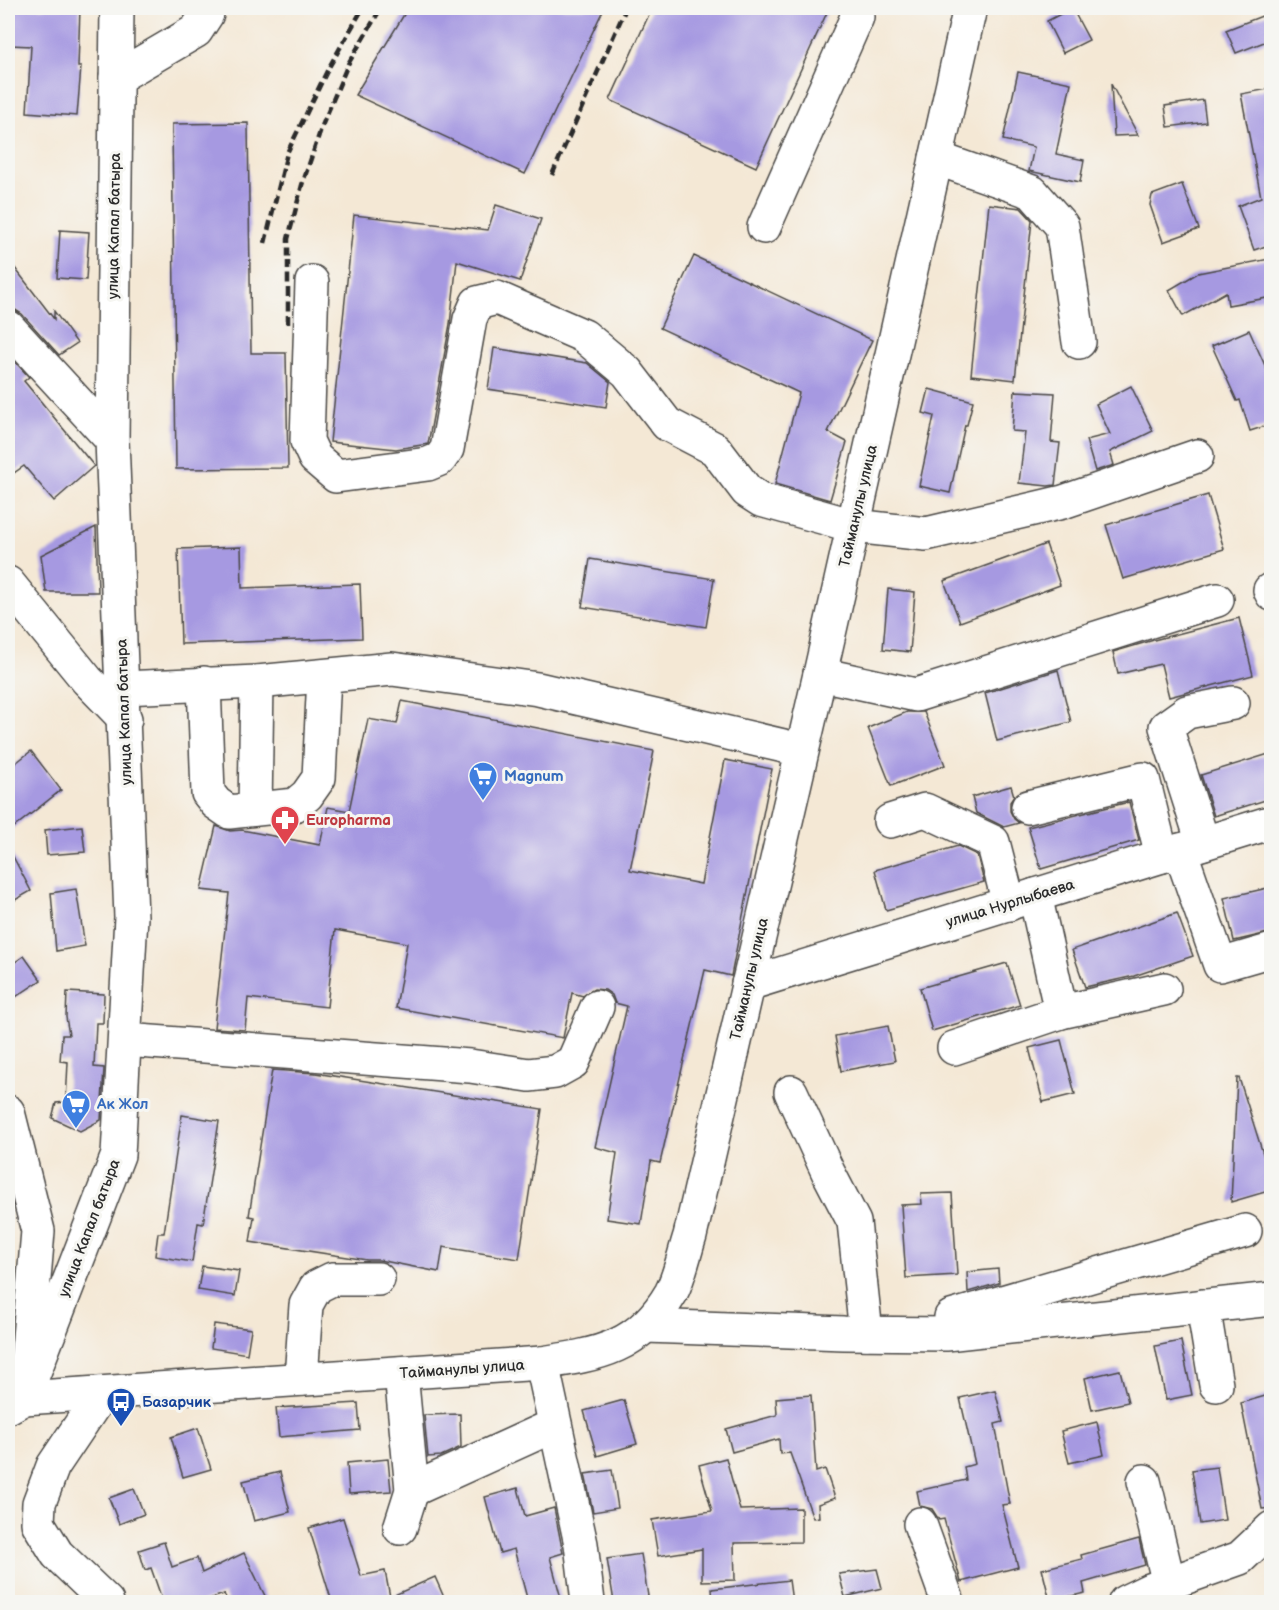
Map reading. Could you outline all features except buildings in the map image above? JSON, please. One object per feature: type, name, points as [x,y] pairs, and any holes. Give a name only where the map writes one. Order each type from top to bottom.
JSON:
[{"type":"street","name":"улица Капал батыра","points":[[16,1403],[118,1155],[131,917],[112,440],[117,8]]},
{"type":"street","points":[[116,78],[196,31],[207,14],[206,8]]},
{"type":"street","points":[[764,227],[857,17],[856,8]]},
{"type":"street","name":"Тайманулы улица","points":[[16,1403],[102,1392],[542,1363],[580,1357],[616,1347],[646,1326],[671,1292],[690,1236],[854,526],[970,8]]},
{"type":"street","points":[[936,158],[1032,192],[1062,226],[1079,342]]},
{"type":"street","points":[[312,282],[307,441],[315,458],[336,476],[428,464],[440,459],[447,449],[470,319],[477,303],[497,298],[584,336],[627,372],[667,424],[715,449],[747,491],[760,500],[854,526],[926,534],[1063,502],[1197,456]]},
{"type":"street","points":[[8,327],[112,440]]},
{"type":"street","points":[[8,583],[87,680],[124,703],[204,683],[257,682],[392,669],[538,690],[801,750]]},
{"type":"street","points":[[820,674],[916,695],[1217,600]]},
{"type":"street","points":[[204,683],[208,794],[229,812],[295,805],[307,795],[319,778],[324,676]]},
{"type":"street","points":[[255,809],[257,682]]},
{"type":"street","points":[[1182,850],[1166,727],[1187,712],[1233,703]]},
{"type":"street","points":[[1028,807],[1143,779],[1182,850],[1220,965],[1272,950]]},
{"type":"street","points":[[890,822],[925,810],[993,842],[1022,899],[1061,1012]]},
{"type":"street","name":"улица Нурлыбаева","points":[[748,984],[1272,822]]},
{"type":"street","points":[[954,1048],[1061,1012],[1164,989]]},
{"type":"street","points":[[124,1040],[470,1066],[529,1075],[555,1072],[573,1062],[597,1007]]},
{"type":"street","points":[[791,1092],[828,1172],[855,1222],[866,1333]]},
{"type":"street","points":[[8,1112],[39,1231],[16,1403]]},
{"type":"street","points":[[911,1334],[958,1314],[1006,1302],[1245,1231]]},
{"type":"street","points":[[301,1379],[306,1305],[316,1287],[332,1279],[378,1279]]},
{"type":"street","points":[[646,1326],[946,1334],[1272,1299]]},
{"type":"street","points":[[1203,1306],[1216,1385]]},
{"type":"street","points":[[542,1363],[580,1544],[588,1602]]},
{"type":"street","points":[[400,1528],[412,1490],[401,1372]]},
{"type":"street","points":[[102,1392],[53,1467],[39,1503],[38,1523],[57,1554],[107,1602]]},
{"type":"street","points":[[412,1490],[555,1425]]},
{"type":"street","points":[[1144,1481],[1168,1584]]},
{"type":"street","points":[[920,1524],[948,1602]]},
{"type":"street","points":[[1125,1602],[1240,1558],[1272,1528]]},
{"type":"railway","points":[[265,243],[287,153],[328,69],[363,8]]},
{"type":"railway","points":[[288,324],[288,239],[302,185],[322,126],[348,64],[381,8]]},
{"type":"railway","points":[[552,175],[626,8]]},
{"type":"place","name":"Magnum","points":[[483,802]]},
{"type":"place","name":"Europharma","points":[[285,846]]},
{"type":"place","name":"Ак Жол","points":[[76,1130]]},
{"type":"place","name":"Базарчик","points":[[121,1428]]}]
